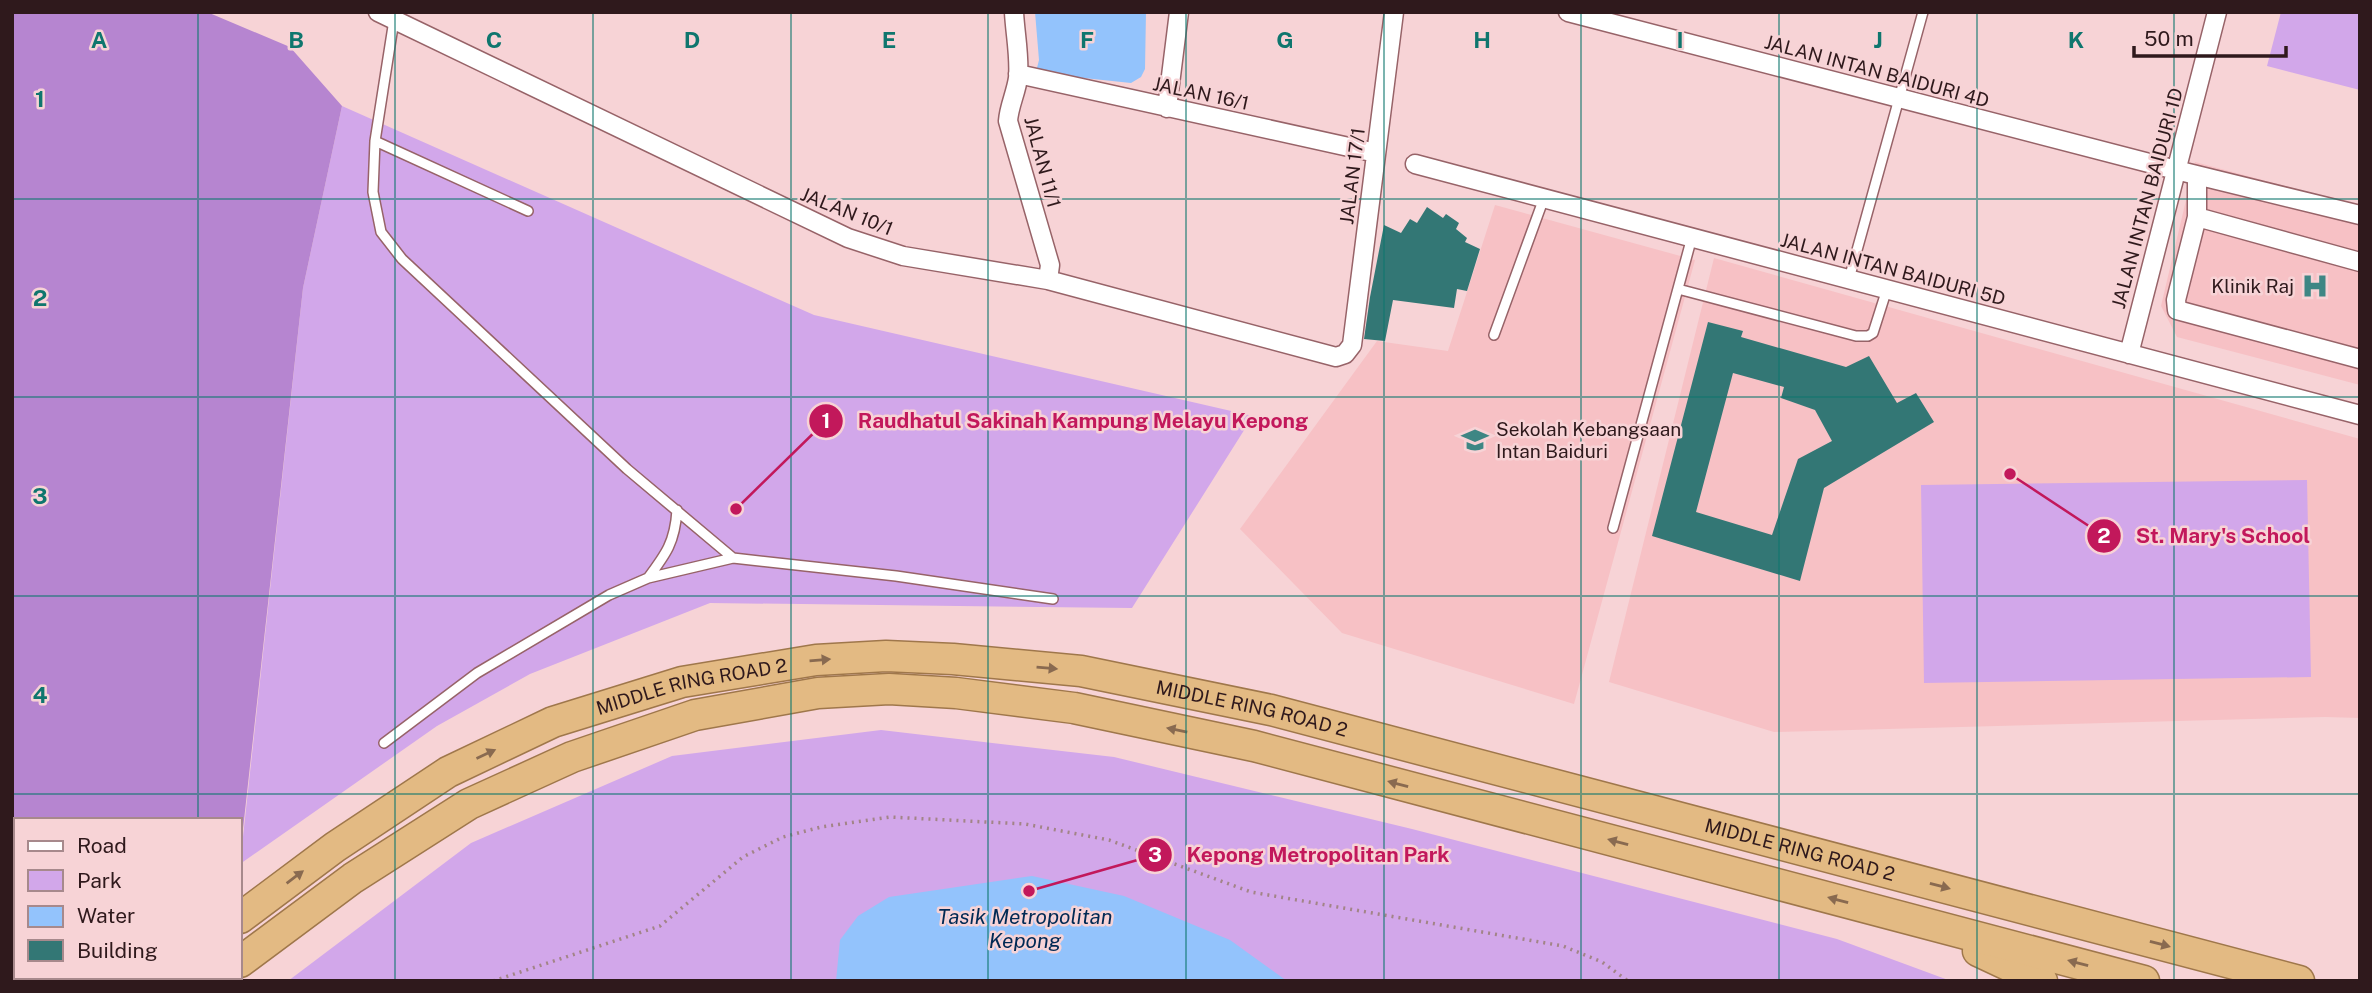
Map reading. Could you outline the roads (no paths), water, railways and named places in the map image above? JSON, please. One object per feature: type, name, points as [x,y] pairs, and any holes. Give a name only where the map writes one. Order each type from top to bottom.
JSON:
[{"type":"highway","name":"MIDDLE RING ROAD 2","points":[[242,917],[335,847],[448,772],[553,722],[682,682],[816,660],[886,656],[953,659],[1081,671],[1271,710],[2299,981]]},
{"type":"highway","name":"MIDDLE RING ROAD 2","points":[[242,961],[353,878],[469,804],[572,757],[695,715],[818,693],[889,689],[956,693],[1074,708],[1254,746],[2144,981]]},
{"type":"highway","points":[[1905,917],[2042,981]]},
{"type":"street","name":"JALAN 11/1","points":[[1014,12],[1018,74],[1008,121],[1050,265],[1048,280]]},
{"type":"street","points":[[1167,108],[1179,12]]},
{"type":"street","name":"JALAN 17/1","points":[[1352,345],[1394,12]]},
{"type":"street","name":"JALAN INTAN BAIDURI 4D","points":[[1568,12],[2360,215]]},
{"type":"street","name":"JALAN INTAN BAIDURI 1D","points":[[2129,354],[2217,12]]},
{"type":"street","name":"JALAN 10/1","points":[[390,15],[848,238],[903,256],[1048,280],[1336,357],[1345,354],[1352,345]]},
{"type":"street","name":"JALAN 16/1","points":[[1018,74],[1376,153]]},
{"type":"street","name":"JALAN INTAN BAIDURI 5D","points":[[1415,164],[2360,415]]},
{"type":"street","points":[[2197,174],[2197,217],[2176,300],[2177,310],[2360,359]]},
{"type":"street","points":[[2197,217],[2360,262]]},
{"type":"lane","points":[[1849,279],[1923,12]]},
{"type":"lane","points":[[390,15],[375,141],[373,192],[381,232],[402,259],[627,469],[733,558]]},
{"type":"lane","points":[[375,141],[528,211]]},
{"type":"lane","points":[[1494,335],[1544,198]]},
{"type":"lane","points":[[1613,528],[1692,237]]},
{"type":"lane","points":[[1678,289],[1856,336],[1868,336],[1873,332],[1887,289]]},
{"type":"lane","points":[[648,578],[668,551],[676,531],[677,510]]},
{"type":"lane","points":[[384,743],[477,673],[610,595],[648,578],[733,558],[896,576],[1053,599]]},
{"type":"water","points":[[1035,12],[1146,12],[1145,69],[1141,77],[1131,83],[1046,74],[1037,68],[1039,60]]},
{"type":"water","name":"Tasik Metropolitan Kepong","points":[[1032,876],[1124,896],[1230,940],[1287,981],[836,981],[840,940],[858,916],[889,897]]},
{"type":"place","name":"Klinik Raj","points":[[2315,286]]},
{"type":"place","name":"Sekolah Kebangsaan Intan Baiduri","points":[[1475,440]]},
{"type":"place","name":"St. Mary's School","points":[[2010,474]]},
{"type":"place","name":"Raudhatul Sakinah Kampung Melayu Kepong","points":[[736,509]]},
{"type":"place","name":"Kepong Metropolitan Park","points":[[1029,891]]}]
